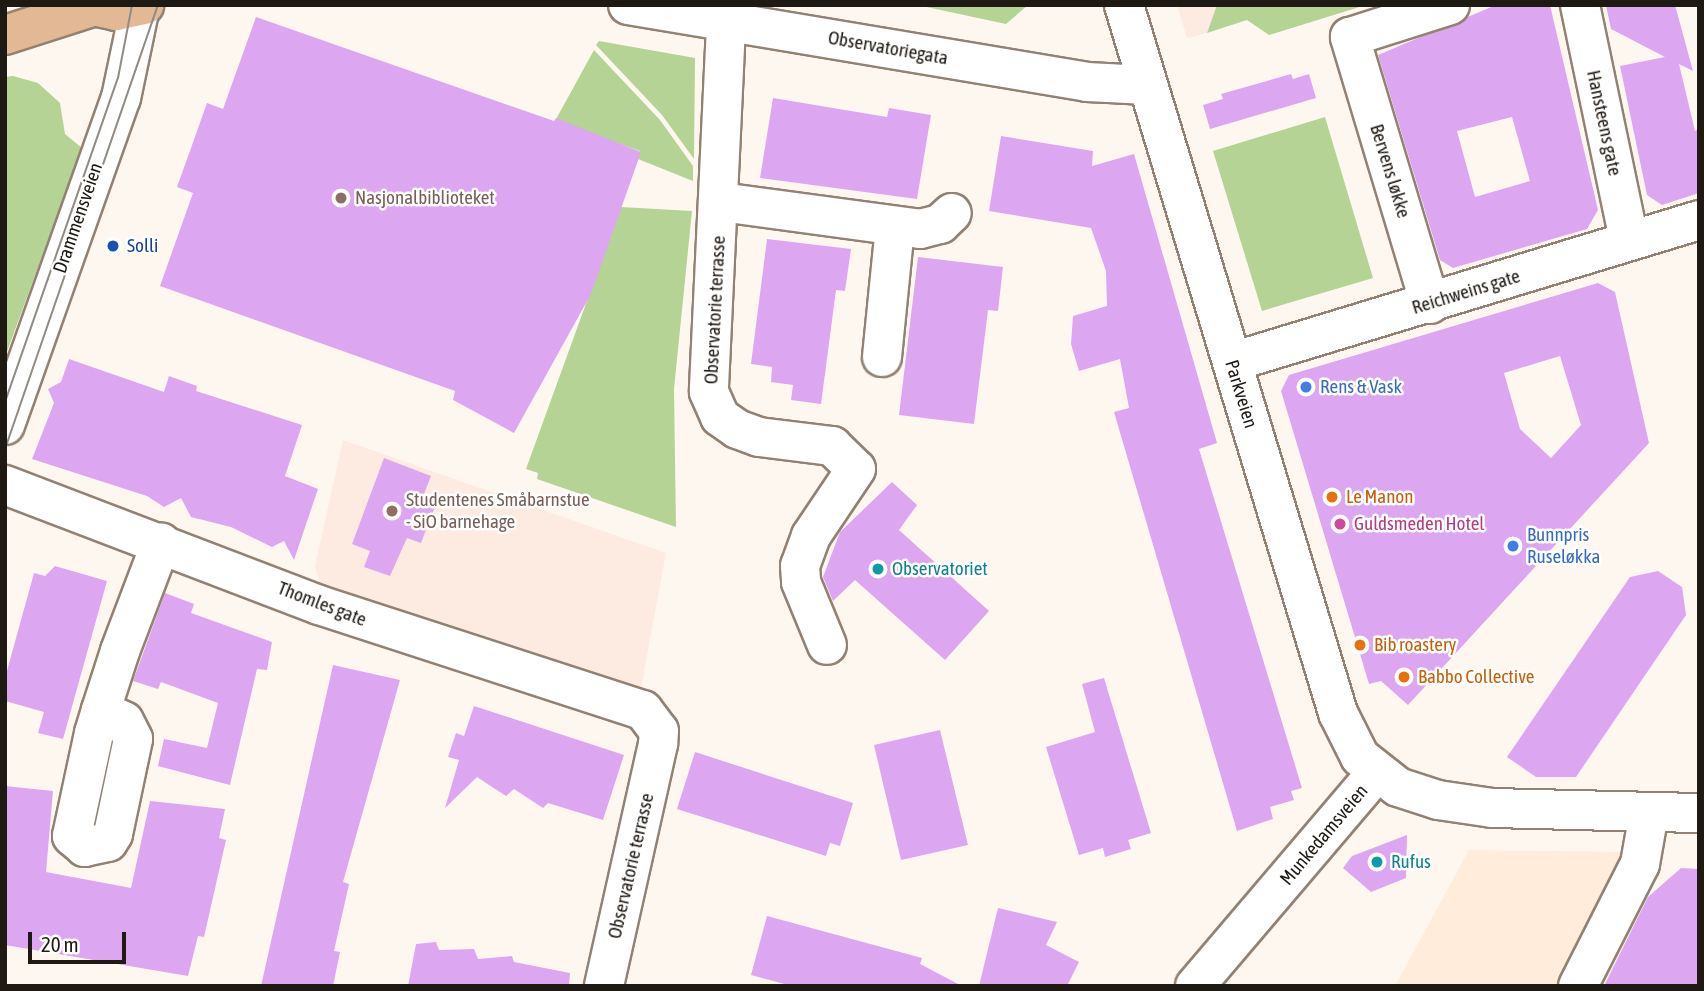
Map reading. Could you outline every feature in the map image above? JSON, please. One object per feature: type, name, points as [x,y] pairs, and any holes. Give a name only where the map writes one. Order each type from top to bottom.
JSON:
[{"type":"main road","points":[[5,35],[90,6],[142,6]]},
{"type":"street","name":"Observatoriegata","points":[[628,5],[727,13],[1087,82],[1147,85]]},
{"type":"street","name":"Parkveien","points":[[1124,5],[1338,713],[1348,740],[1376,774]]},
{"type":"street","name":"Bervens løkke","points":[[1430,304],[1350,37],[1450,5]]},
{"type":"street","name":"Hansteens gate","points":[[1580,5],[1629,240]]},
{"type":"street","name":"Drammensveien","points":[[5,425],[121,97],[142,6]]},
{"type":"street","name":"Observatorie terrasse","points":[[727,13],[722,202],[709,392],[720,417],[759,437],[832,446],[856,469],[811,536],[800,566],[801,582],[827,645]]},
{"type":"street","points":[[722,202],[920,229],[940,224],[952,213]]},
{"type":"street","name":"Reichweins gate","points":[[1232,362],[1430,304],[1699,220]]},
{"type":"street","points":[[883,357],[895,227]]},
{"type":"street","name":"Thomles gate","points":[[5,485],[331,610],[643,710]]},
{"type":"street","points":[[101,710],[162,543]]},
{"type":"street","name":"Observatorie terrasse","points":[[604,986],[658,744],[659,731],[643,710]]},
{"type":"street","name":"Munkedamsveien","points":[[1195,986],[1376,774],[1418,794],[1492,808],[1699,813]]},
{"type":"street","points":[[1578,986],[1640,864],[1649,813]]},
{"type":"shaded area","points":[[1177,5],[1217,5],[1207,33],[1187,38]]},
{"type":"shaded area","points":[[343,440],[666,553],[641,688],[321,588],[315,566]]},
{"type":"shaded area","points":[[1469,850],[1625,852],[1619,876],[1559,986],[1395,986]]},
{"type":"green space","points":[[917,5],[1028,5],[1006,24]]},
{"type":"green space","points":[[1217,5],[1366,5],[1269,35],[1247,20],[1207,33]]},
{"type":"green space","points":[[599,41],[695,58],[694,159],[662,115],[596,45]]},
{"type":"green space","points":[[594,50],[660,120],[693,166],[693,181],[638,159],[640,151],[555,121]]},
{"type":"green space","points":[[13,76],[38,83],[60,103],[65,134],[82,148],[5,357],[5,77]]},
{"type":"green space","points":[[1325,117],[1373,278],[1262,311],[1213,151]]},
{"type":"green space","points":[[621,207],[692,211],[674,389],[676,527],[537,479],[538,473],[526,469]]},
{"type":"building","points":[[1496,5],[1550,5],[1598,210],[1587,229],[1453,268],[1440,260],[1378,55]],"holes":[[[1512,117],[1530,181],[1475,197],[1457,131]]]},
{"type":"building","points":[[1606,5],[1675,5],[1693,71],[1679,64],[1695,131],[1699,129],[1699,193],[1662,205],[1647,195],[1620,66],[1665,57],[1611,29]]},
{"type":"building","name":"Nasjonalbiblioteket","points":[[256,17],[554,121],[556,118],[641,152],[591,294],[514,433],[453,400],[455,391],[160,286],[193,193],[177,187],[207,103],[223,109]]},
{"type":"building","points":[[1291,74],[1293,79],[1309,74],[1316,98],[1210,129],[1203,105],[1223,99],[1221,94]]},
{"type":"building","points":[[773,98],[887,117],[889,108],[931,115],[917,199],[760,178]]},
{"type":"building","points":[[1001,136],[1093,151],[1092,166],[1134,154],[1217,443],[1199,449],[1302,788],[1291,791],[1294,800],[1270,807],[1273,819],[1237,831],[1114,412],[1129,408],[1120,359],[1079,371],[1071,344],[1073,316],[1107,306],[1106,271],[1091,228],[989,211]]},
{"type":"building","points":[[767,239],[851,249],[845,291],[836,290],[821,404],[791,400],[793,385],[771,382],[772,367],[751,364]]},
{"type":"building","points":[[918,257],[1003,267],[998,311],[988,310],[974,424],[899,415]]},
{"type":"building","points":[[1598,283],[1615,292],[1649,443],[1408,705],[1381,681],[1369,684],[1281,391],[1289,375]],"holes":[[[1560,356],[1581,425],[1551,458],[1520,429],[1504,373]]]},
{"type":"building","points":[[69,359],[164,392],[169,376],[197,386],[196,391],[302,425],[285,476],[318,489],[294,560],[284,541],[272,547],[231,527],[191,517],[181,498],[164,507],[147,496],[32,459],[54,403],[48,389],[61,382]]},
{"type":"building","points":[[384,458],[431,476],[422,499],[436,504],[421,543],[407,538],[390,576],[364,567],[370,551],[352,544]]},
{"type":"building","name":"Observatoriet","points":[[892,482],[917,505],[899,530],[989,611],[945,660],[855,580],[833,601],[823,577],[840,532]]},
{"type":"building","points":[[55,566],[107,581],[63,739],[38,733],[44,712],[5,701],[5,678],[34,573],[45,576]]},
{"type":"building","points":[[1658,571],[1682,587],[1686,615],[1576,777],[1536,777],[1507,757],[1630,577]]},
{"type":"building","points":[[165,593],[194,604],[191,613],[272,642],[267,670],[257,669],[230,785],[158,766],[164,739],[207,748],[218,703],[161,682],[158,689],[133,681]]},
{"type":"building","points":[[333,665],[400,680],[343,882],[349,884],[334,951],[340,952],[333,986],[261,986]]},
{"type":"building","points":[[1104,678],[1151,833],[1128,840],[1131,849],[1105,857],[1103,848],[1079,855],[1046,747],[1095,732],[1082,684]]},
{"type":"building","points":[[474,706],[624,755],[603,820],[548,803],[543,808],[514,789],[506,796],[477,777],[445,808],[459,760],[448,757],[456,733],[464,736]]},
{"type":"building","points":[[940,730],[968,845],[901,860],[874,745]]},
{"type":"building","points":[[695,752],[853,803],[840,846],[830,843],[826,856],[677,809]]},
{"type":"building","points":[[5,786],[53,791],[46,872],[131,888],[150,801],[225,809],[219,838],[226,840],[204,937],[198,936],[188,976],[5,945]]},
{"type":"building","name":"Rufus","points":[[1407,835],[1406,878],[1371,892],[1343,868],[1352,856]]},
{"type":"building","points":[[1681,868],[1699,869],[1699,986],[1604,986],[1648,897]]},
{"type":"building","points":[[998,908],[1057,922],[1046,945],[1079,962],[1067,986],[979,986]]},
{"type":"building","points":[[767,916],[922,958],[920,964],[962,986],[792,986],[751,975]]},
{"type":"building","points":[[436,942],[439,950],[474,949],[478,959],[512,956],[514,962],[570,973],[569,986],[408,986],[416,944]]},
{"type":"tram line","points":[[5,402],[118,78],[132,5]]},
{"type":"tram line","points":[[5,449],[158,5]]},
{"type":"place","name":"Nasjonalbiblioteket","points":[[341,198]]},
{"type":"place","name":"Solli","points":[[113,246]]},
{"type":"place","name":"Rens & Vask","points":[[1306,387]]},
{"type":"place","name":"Le Manon","points":[[1332,497]]},
{"type":"place","name":"Studentenes Småbarnstue - SiO barnehage","points":[[392,511]]},
{"type":"place","name":"Guldsmeden Hotel","points":[[1340,524]]},
{"type":"place","name":"Bunnpris Ruseløkka","points":[[1513,546]]},
{"type":"place","name":"Observatoriet","points":[[878,569]]},
{"type":"place","name":"Bib roastery","points":[[1360,645]]},
{"type":"place","name":"Babbo Collective","points":[[1404,677]]},
{"type":"place","name":"Rufus","points":[[1377,862]]}]
